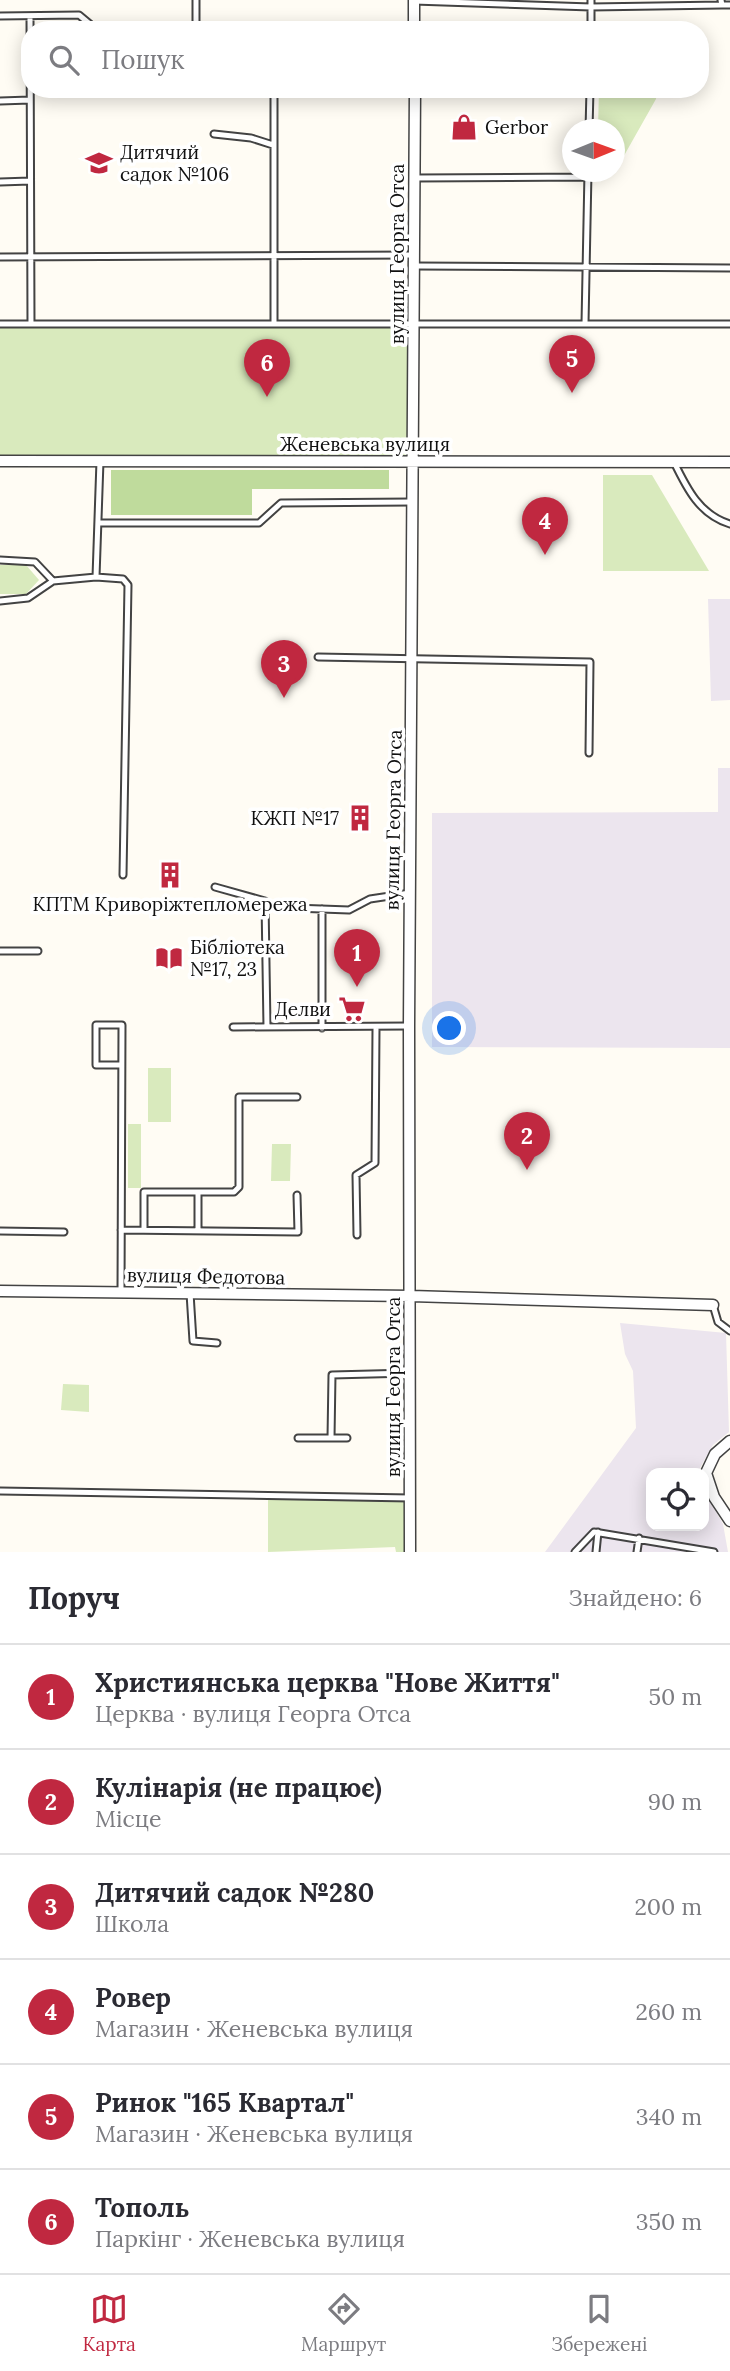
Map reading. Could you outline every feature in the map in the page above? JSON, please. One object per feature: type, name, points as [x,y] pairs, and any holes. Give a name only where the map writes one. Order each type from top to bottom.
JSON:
[{"type":"street","points":[[414,1],[414,21]]},
{"type":"street","name":"вулиця Георга Отса","points":[[410,1552],[409,1026],[415,462],[415,98]]},
{"type":"street","name":"Женевська вулиця","points":[[0,461],[730,463]]},
{"type":"street","name":"вулиця Федотова","points":[[0,1291],[411,1296],[713,1305]]},
{"type":"street","points":[[730,1441],[715,1454],[706,1474],[714,1497],[730,1521]]},
{"type":"lane","points":[[196,0],[196,21]]},
{"type":"lane","points":[[414,1],[730,5]]},
{"type":"lane","points":[[591,3],[591,21]]},
{"type":"lane","points":[[0,16],[79,15],[86,21]]},
{"type":"lane","points":[[30,16],[30,21]]},
{"type":"lane","points":[[274,98],[274,323]]},
{"type":"lane","points":[[589,119],[590,98]]},
{"type":"lane","points":[[0,101],[30,100],[30,324]]},
{"type":"lane","points":[[214,134],[251,138],[274,145]]},
{"type":"lane","points":[[416,178],[562,175]]},
{"type":"lane","points":[[0,181],[30,181]]},
{"type":"lane","points":[[585,324],[588,182]]},
{"type":"lane","points":[[0,257],[274,256],[730,268]]},
{"type":"lane","points":[[0,324],[730,324]]},
{"type":"lane","points":[[96,577],[100,461]]},
{"type":"lane","points":[[674,462],[700,506],[711,516],[730,524]]},
{"type":"lane","points":[[98,523],[259,523],[281,503],[414,502]]},
{"type":"lane","points":[[0,560],[35,562],[53,581]]},
{"type":"lane","points":[[0,600],[28,598],[53,581],[96,577],[122,579],[128,584],[123,876]]},
{"type":"lane","points":[[318,657],[412,656],[590,662],[589,753]]},
{"type":"lane","points":[[215,887],[261,898],[266,907],[267,1027]]},
{"type":"lane","points":[[266,907],[349,910],[370,899],[410,893]]},
{"type":"lane","points":[[322,909],[322,1028]]},
{"type":"lane","points":[[0,951],[38,951]]},
{"type":"lane","points":[[121,1065],[96,1065],[96,1025],[121,1025],[121,1065],[121,1293]]},
{"type":"lane","points":[[233,1027],[376,1029],[409,1026]]},
{"type":"lane","points":[[357,1235],[356,1175],[375,1163],[376,1029]]},
{"type":"lane","points":[[144,1230],[144,1192],[233,1192],[239,1187],[239,1097],[298,1097]]},
{"type":"lane","points":[[198,1192],[198,1231]]},
{"type":"lane","points":[[121,1230],[298,1232],[298,1195]]},
{"type":"lane","points":[[0,1231],[64,1232]]},
{"type":"lane","points":[[190,1293],[193,1340],[217,1343]]},
{"type":"lane","points":[[713,1305],[718,1322],[730,1331]]},
{"type":"lane","points":[[331,1438],[332,1375],[411,1373]]},
{"type":"lane","points":[[298,1438],[347,1438]]},
{"type":"lane","points":[[0,1491],[410,1498]]},
{"type":"lane","points":[[596,1552],[598,1532]]},
{"type":"lane","points":[[575,1552],[589,1534],[598,1532],[714,1552]]},
{"type":"lane","points":[[637,1552],[639,1538]]},
{"type":"lane","points":[[680,1552],[681,1545]]},
{"type":"shaded area","points":[[708,599],[730,599],[730,700],[711,701]]},
{"type":"shaded area","points":[[718,768],[730,768],[730,1048],[432,1047],[432,813],[718,812]]},
{"type":"shaded area","points":[[620,1323],[726,1333],[729,1432],[713,1445],[700,1468],[646,1468],[646,1531],[709,1531],[709,1499],[723,1524],[728,1552],[545,1552],[636,1428],[633,1371],[625,1354]]},
{"type":"green space","points":[[599,98],[656,99],[625,154],[625,119],[598,119]]},
{"type":"green space","points":[[0,324],[414,325],[415,462],[0,461]]},
{"type":"green space","points":[[111,470],[389,470],[389,489],[252,489],[252,515],[111,515]]},
{"type":"green space","points":[[603,475],[652,475],[709,571],[603,571]]},
{"type":"green space","points":[[0,565],[26,565],[39,580],[26,594],[0,594]]},
{"type":"green space","points":[[148,1068],[171,1068],[171,1122],[148,1122]]},
{"type":"green space","points":[[128,1124],[141,1124],[141,1188],[128,1188]]},
{"type":"green space","points":[[272,1144],[291,1144],[290,1181],[271,1181]]},
{"type":"green space","points":[[63,1384],[89,1385],[89,1412],[61,1410]]},
{"type":"green space","points":[[268,1497],[410,1498],[410,1552],[396,1552],[395,1547],[268,1552]]},
{"type":"place","name":"Gerbor","points":[[464,127]]},
{"type":"place","name":"Дитячий садок №106","points":[[99,163]]},
{"type":"place","name":"Ринок \"165 Квартал\"","points":[[572,393]]},
{"type":"place","name":"Тополь","points":[[267,397]]},
{"type":"place","name":"Ровер","points":[[545,555]]},
{"type":"place","name":"Дитячий садок №280","points":[[284,698]]},
{"type":"place","name":"КЖП №17","points":[[360,818]]},
{"type":"place","name":"КПТМ Криворіжтепломережа","points":[[170,875]]},
{"type":"place","name":"Бібліотека №17, 23","points":[[169,958]]},
{"type":"place","name":"Християнська церква \"Нове Життя\"","points":[[357,987]]},
{"type":"place","name":"Делви","points":[[352,1009]]},
{"type":"place","name":"Кулінарія (не працює)","points":[[527,1170]]}]
